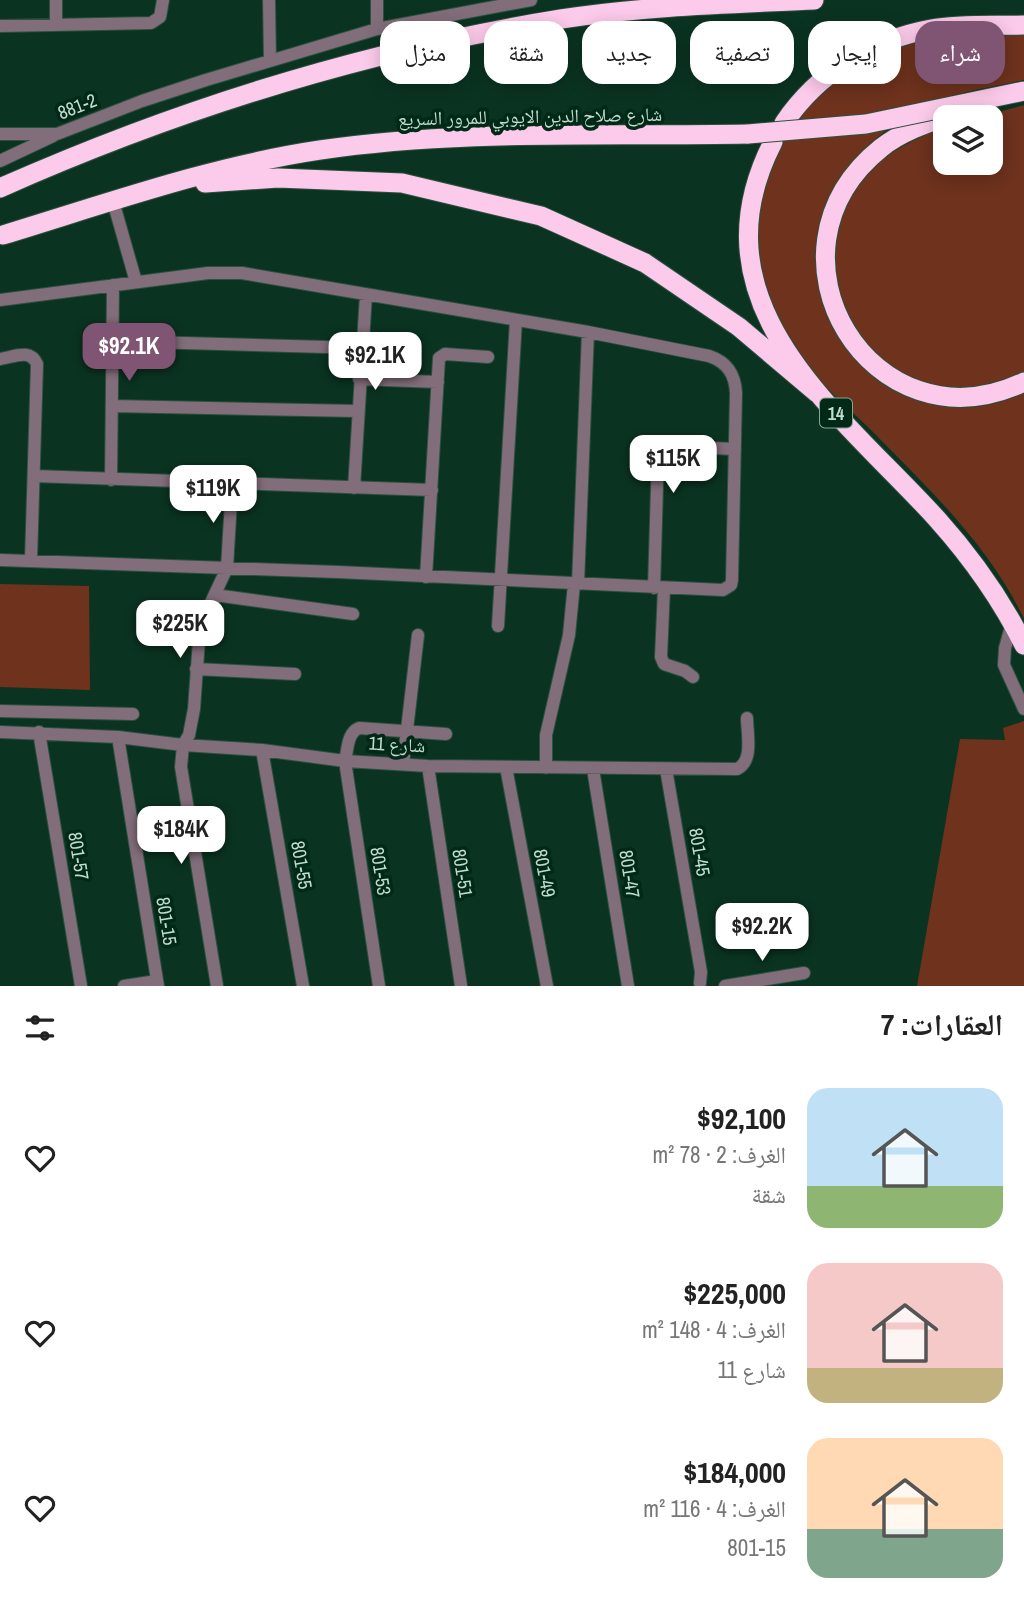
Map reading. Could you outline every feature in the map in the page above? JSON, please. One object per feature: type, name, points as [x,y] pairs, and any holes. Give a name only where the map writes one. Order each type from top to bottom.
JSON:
[{"type":"highway","points":[[0,188],[122,136],[310,76],[410,49],[653,0]]},
{"type":"highway","points":[[563,19],[648,9],[814,0]]},
{"type":"highway","points":[[784,123],[805,96],[823,79],[864,52],[909,34],[962,26],[1024,25]]},
{"type":"highway","points":[[1014,93],[915,128],[882,147],[845,188],[830,221],[825,256],[829,290],[838,317],[866,357],[882,371],[907,386],[941,396],[989,395],[1024,382]]},
{"type":"highway","name":"شارع صلاح الدين الايوبي للمرور السريع","points":[[4,235],[230,167],[359,145],[436,138],[556,134],[708,135],[807,130],[876,122],[1014,93]]},
{"type":"highway","name":"14","points":[[773,142],[762,166],[753,198],[749,230],[753,276],[761,305],[774,333],[817,393],[956,541],[990,587],[1024,645]]},
{"type":"highway","points":[[159,187],[268,178],[402,183],[541,216],[645,263],[739,327],[817,393]]},
{"type":"street","points":[[56,0],[56,25]]},
{"type":"street","points":[[0,26],[151,23],[158,20],[162,14],[163,0]]},
{"type":"street","points":[[270,0],[270,61]]},
{"type":"street","points":[[377,0],[377,29]]},
{"type":"street","name":"881-2","points":[[0,134],[57,134],[142,101],[377,29],[531,0]]},
{"type":"street","points":[[0,161],[57,134]]},
{"type":"street","points":[[113,201],[136,282]]},
{"type":"street","points":[[0,300],[231,272],[588,332],[709,356],[727,365],[736,383],[731,584],[723,590],[0,560]]},
{"type":"street","points":[[111,480],[113,285]]},
{"type":"street","points":[[354,488],[366,295]]},
{"type":"street","points":[[498,626],[516,320]]},
{"type":"street","points":[[546,768],[546,735],[569,635],[576,584],[588,332]]},
{"type":"street","points":[[113,341],[362,348]]},
{"type":"street","points":[[0,359],[27,354],[34,357],[37,364],[31,561]]},
{"type":"street","points":[[426,577],[439,358],[443,354],[488,356]]},
{"type":"street","points":[[359,379],[438,382]]},
{"type":"street","points":[[112,406],[357,411]]},
{"type":"street","points":[[693,677],[685,671],[664,664],[661,657],[658,453],[666,446],[735,449]]},
{"type":"street","points":[[34,475],[432,490]]},
{"type":"street","points":[[227,568],[232,484]]},
{"type":"street","name":"801-15","points":[[217,986],[181,767],[183,745],[189,735],[194,709],[200,626],[227,568]]},
{"type":"street","points":[[215,595],[353,614]]},
{"type":"street","points":[[1012,623],[1005,648],[1004,665],[1024,709]]},
{"type":"street","points":[[403,764],[418,635]]},
{"type":"street","points":[[196,669],[295,674]]},
{"type":"street","points":[[0,711],[133,714]]},
{"type":"street","name":"شارع 11","points":[[0,732],[118,737],[183,745],[262,750],[345,761],[428,766],[737,769],[743,766],[748,758],[747,718]]},
{"type":"street","points":[[345,761],[353,730],[359,728],[446,734]]},
{"type":"street","name":"801-57","points":[[39,732],[81,986]]},
{"type":"street","name":"801-15","points":[[118,737],[157,984]]},
{"type":"street","name":"801-55","points":[[262,750],[303,986]]},
{"type":"street","name":"801-53","points":[[345,761],[379,986]]},
{"type":"street","name":"801-51","points":[[428,766],[461,986]]},
{"type":"street","name":"801-49","points":[[506,767],[547,986]]},
{"type":"street","name":"801-47","points":[[593,769],[628,986]]},
{"type":"street","name":"801-45","points":[[666,769],[702,985]]},
{"type":"street","points":[[725,986],[804,973]]},
{"type":"street","points":[[124,986],[157,984]]},
{"type":"shaded area","points":[[1005,34],[1024,34],[1024,80],[1005,84]]},
{"type":"shaded area","points":[[915,41],[915,84],[1005,84],[961,93],[919,107],[870,144],[843,175],[826,210],[818,246],[819,282],[829,317],[848,348],[876,375],[912,396],[940,405],[968,407],[997,403],[1024,392],[1024,619],[993,566],[956,519],[815,375],[794,348],[778,319],[760,260],[762,198],[771,167],[796,117],[828,84],[901,84],[901,45]]},
{"type":"shaded area","points":[[1024,105],[1024,373],[970,387],[951,388],[927,384],[904,375],[885,363],[868,347],[843,307],[836,284],[833,255],[845,202],[853,188],[875,165],[901,147],[933,132],[933,175],[1003,175],[1003,111]]},
{"type":"shaded area","points":[[0,584],[89,586],[90,690],[0,687]]},
{"type":"shaded area","points":[[1024,721],[1024,986],[917,986],[960,739],[1005,740],[1003,728]]}]
